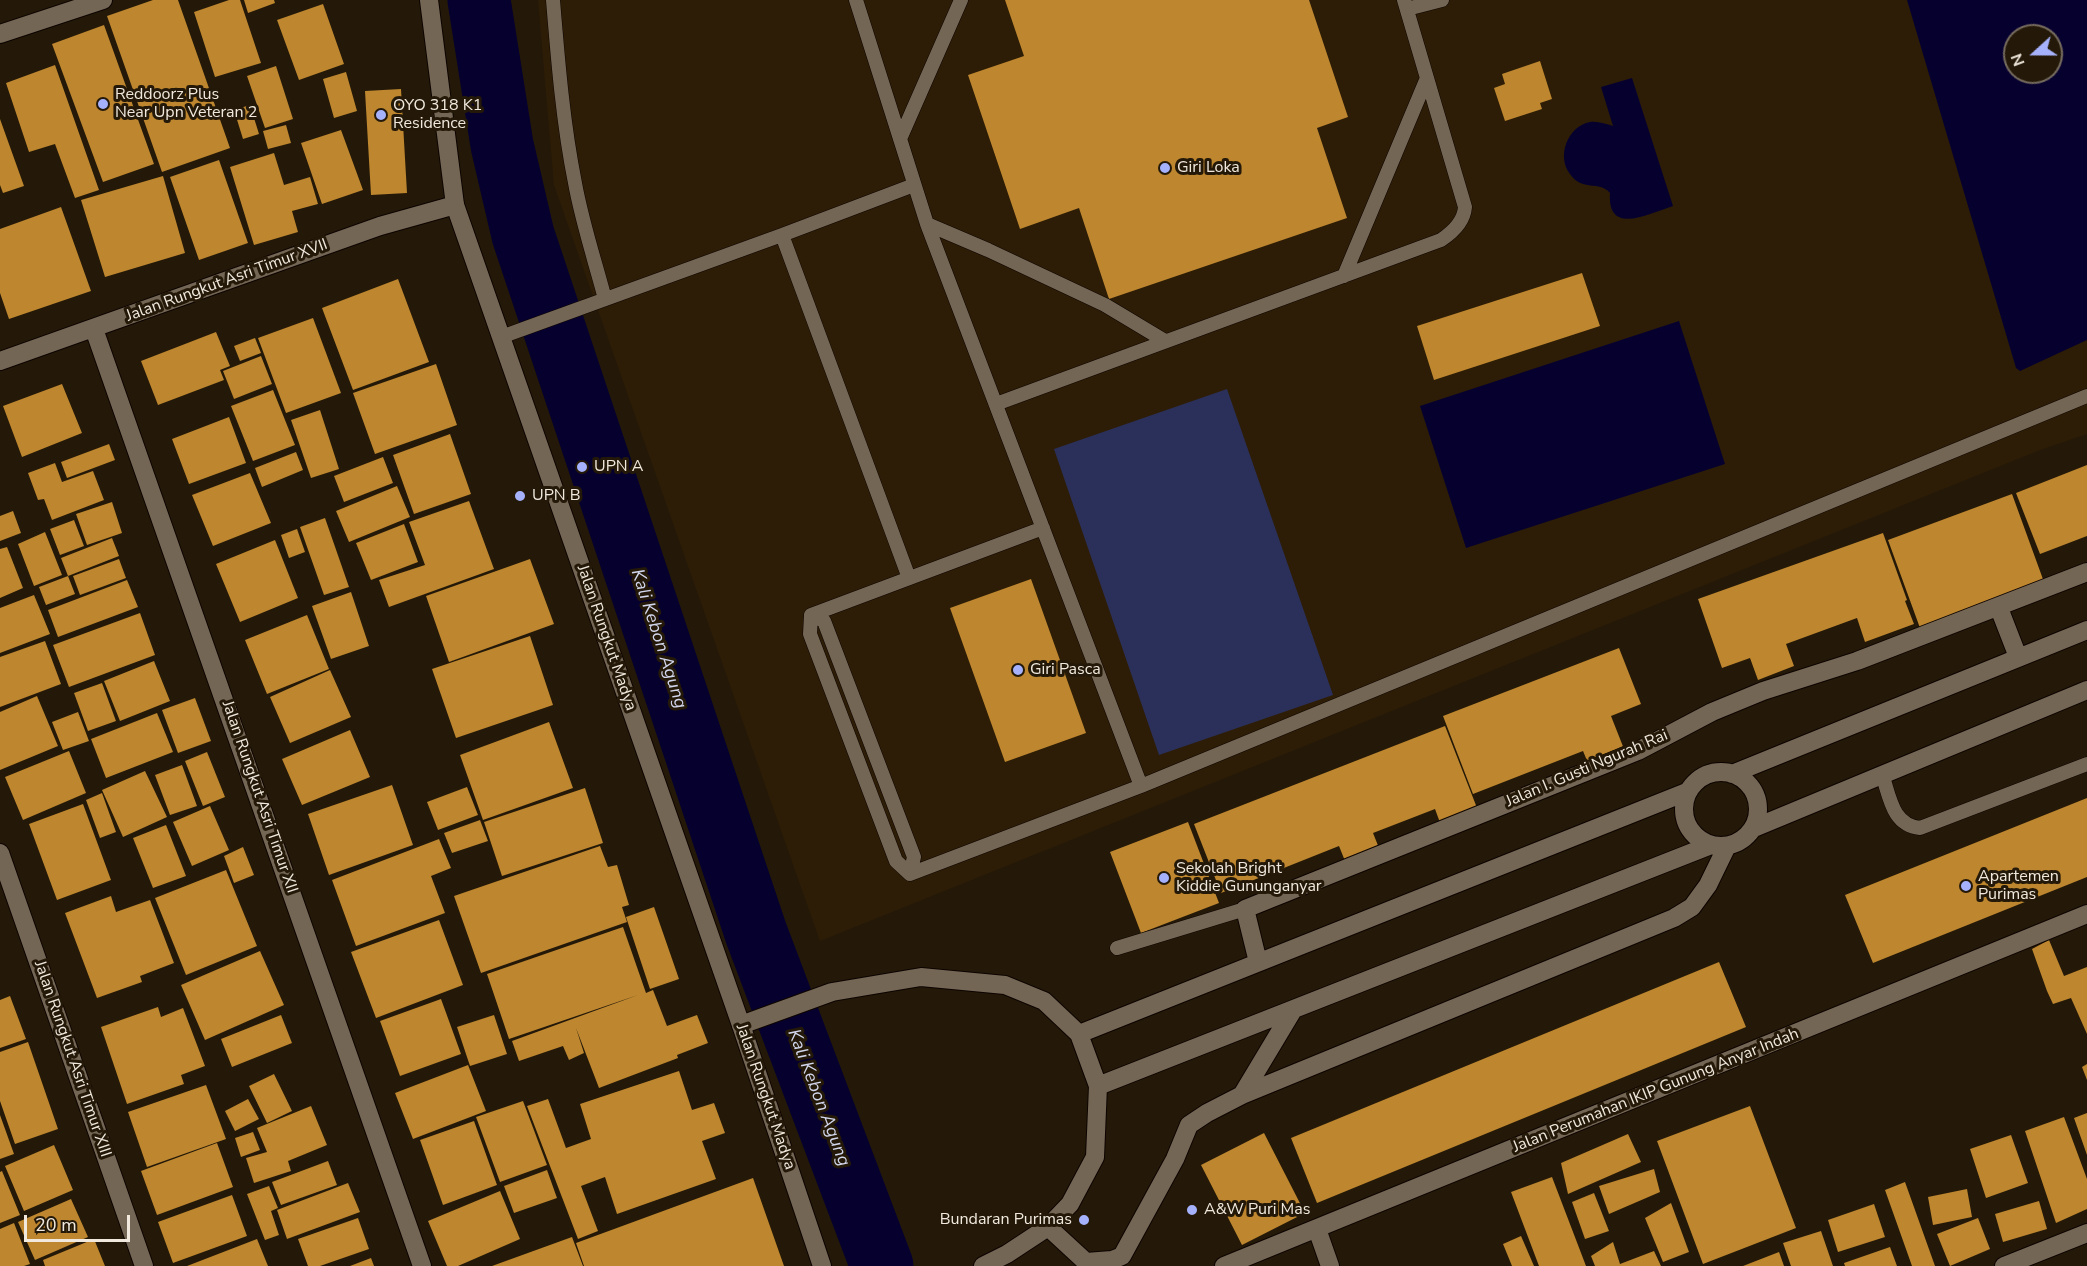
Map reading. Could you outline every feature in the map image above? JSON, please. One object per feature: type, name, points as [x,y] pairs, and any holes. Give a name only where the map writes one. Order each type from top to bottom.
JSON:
[{"type":"street","points":[[0,34],[103,0]]},
{"type":"street","name":"Jalan Rungkut Madya","points":[[429,0],[455,205],[741,1025],[822,1266]]},
{"type":"street","name":"Jalan Rungkut Asri Timur XVII","points":[[0,361],[380,226],[455,205]]},
{"type":"street","name":"Jalan Rungkut Asri Timur XII","points":[[94,329],[422,1266]]},
{"type":"street","name":"Jalan I. Gusti Ngurah Rai","points":[[1245,909],[1638,751],[1712,712],[1753,695],[1857,661],[2000,608],[2087,572]]},
{"type":"street","points":[[2000,608],[2018,657]]},
{"type":"street","points":[[1732,774],[2087,630]]},
{"type":"street","points":[[1098,1086],[1719,846],[1743,840],[1754,828],[2087,690]]},
{"type":"street","points":[[1719,846],[1696,837],[1687,823],[1684,806],[1689,791],[1700,778],[1716,772],[1732,774],[1747,782],[1756,796],[1759,812],[1754,828]]},
{"type":"street","points":[[1079,1034],[1689,791]]},
{"type":"street","points":[[1048,1227],[1086,1262],[1113,1260],[1122,1256],[1175,1159],[1189,1125],[1242,1095],[1674,918],[1692,907],[1708,885],[1719,846]]},
{"type":"street","name":"Jalan Rungkut Asri Timur XIII","points":[[0,853],[144,1266]]},
{"type":"street","points":[[1245,909],[1258,962]]},
{"type":"street","name":"Jalan Perumahan IKIP Gunung Anyar Indah","points":[[1224,1266],[2087,914]]},
{"type":"street","points":[[741,1025],[832,993],[921,977],[1005,985],[1044,1001],[1079,1034],[1098,1086],[1095,1156],[1070,1204],[1048,1227],[1007,1254],[983,1266]]},
{"type":"street","points":[[1242,1095],[1293,1010]]},
{"type":"street","points":[[1317,1229],[1330,1266]]},
{"type":"street","points":[[2004,1266],[2087,1233]]},
{"type":"lane","points":[[553,0],[560,90],[571,164],[605,299]]},
{"type":"lane","points":[[856,0],[927,224],[1141,786]]},
{"type":"lane","points":[[900,139],[961,0]]},
{"type":"lane","points":[[996,404],[1441,240],[1455,230],[1465,214],[1465,207],[1406,4],[1443,0]]},
{"type":"lane","points":[[1344,276],[1427,78]]},
{"type":"lane","points":[[501,337],[914,185]]},
{"type":"lane","points":[[927,224],[1105,305],[1165,341]]},
{"type":"lane","points":[[782,235],[909,578]]},
{"type":"lane","points":[[1043,528],[811,615],[810,634],[896,861],[910,874],[1141,786],[2087,396]]},
{"type":"lane","points":[[1882,774],[1900,820],[1920,828],[2087,764]]},
{"type":"lane","name":"Jalan I. Gusti Ngurah Rai","points":[[1117,948],[1245,909]]},
{"type":"shaded area","points":[[538,0],[2087,0],[2087,434],[2040,450],[820,941],[554,185]]},
{"type":"shaded area","points":[[1907,0],[2087,0],[2087,340],[2020,371],[2016,368]]},
{"type":"shaded area","points":[[1632,78],[1673,206],[1632,219],[1615,215],[1611,206],[1610,193],[1606,189],[1580,183],[1570,174],[1566,167],[1564,151],[1570,135],[1582,125],[1596,122],[1613,126],[1601,87]]},
{"type":"shaded area","points":[[1679,321],[1725,464],[1466,548],[1420,406]]},
{"type":"shaded area","points":[[1227,389],[1333,695],[1159,755],[1054,449]]},
{"type":"building","points":[[153,0],[178,0],[230,148],[162,172],[107,16]]},
{"type":"building","points":[[229,0],[240,0],[261,63],[215,77],[194,12]]},
{"type":"building","points":[[244,0],[274,0],[275,3],[248,13]]},
{"type":"building","name":"Giri Loka","points":[[1005,0],[1309,0],[1348,117],[1317,128],[1347,218],[1109,299],[1079,208],[1020,229],[968,75],[1024,56]]},
{"type":"building","points":[[323,4],[344,64],[299,80],[277,20]]},
{"type":"building","name":"Reddoorz Plus Near Upn Veteran 2","points":[[104,25],[154,164],[103,182],[52,44]]},
{"type":"building","points":[[1540,61],[1552,99],[1540,103],[1542,109],[1505,121],[1494,88],[1505,84],[1502,74]]},
{"type":"building","points":[[55,65],[99,190],[75,198],[55,144],[29,152],[6,83]]},
{"type":"building","points":[[276,66],[293,119],[265,128],[247,76]]},
{"type":"building","points":[[346,72],[357,111],[334,118],[323,79]]},
{"type":"building","points":[[401,89],[407,193],[371,195],[365,91]]},
{"type":"building","points":[[250,105],[259,134],[243,139],[234,110]]},
{"type":"building","points":[[0,119],[24,186],[3,193],[0,185]]},
{"type":"building","points":[[286,125],[291,143],[268,149],[263,131]]},
{"type":"building","points":[[341,130],[363,190],[322,204],[301,143]]},
{"type":"building","points":[[274,153],[284,185],[310,177],[318,204],[292,211],[298,232],[254,245],[230,167]]},
{"type":"building","points":[[219,160],[248,243],[199,260],[170,177]]},
{"type":"building","points":[[163,176],[185,253],[105,277],[81,200]]},
{"type":"building","points":[[61,207],[91,291],[9,319],[0,293],[0,229]]},
{"type":"building","points":[[1582,273],[1600,326],[1434,380],[1417,326]]},
{"type":"building","points":[[398,279],[429,362],[353,390],[322,308]]},
{"type":"building","points":[[313,318],[341,393],[286,413],[258,338]]},
{"type":"building","points":[[216,332],[230,366],[220,370],[224,380],[158,405],[141,361]]},
{"type":"building","points":[[255,338],[261,353],[240,361],[234,346]]},
{"type":"building","points":[[261,356],[272,384],[234,399],[223,371]]},
{"type":"building","points":[[436,364],[457,425],[375,454],[353,393]]},
{"type":"building","points":[[62,384],[82,433],[22,457],[3,406]]},
{"type":"building","points":[[273,390],[295,445],[253,461],[231,406]]},
{"type":"building","points":[[320,410],[339,469],[311,478],[291,420]]},
{"type":"building","points":[[229,417],[246,463],[189,484],[172,439]]},
{"type":"building","points":[[450,434],[471,494],[414,514],[393,455]]},
{"type":"building","points":[[109,444],[115,460],[67,478],[61,462]]},
{"type":"building","points":[[296,452],[303,470],[262,487],[255,468]]},
{"type":"building","points":[[383,457],[393,483],[344,502],[334,476]]},
{"type":"building","points":[[55,463],[62,482],[93,471],[104,500],[52,520],[44,499],[38,500],[28,473]]},
{"type":"building","points":[[2087,465],[2087,536],[2040,554],[2016,493]]},
{"type":"building","points":[[250,473],[271,523],[213,546],[192,495]]},
{"type":"building","points":[[397,486],[410,517],[349,542],[336,511]]},
{"type":"building","points":[[2012,494],[2044,582],[1920,628],[1888,540]]},
{"type":"building","points":[[469,501],[494,569],[389,607],[379,580],[425,565],[409,522]]},
{"type":"building","points":[[112,502],[122,533],[87,545],[76,514]]},
{"type":"building","points":[[13,511],[21,533],[0,541],[0,516]]},
{"type":"building","points":[[325,518],[349,587],[324,595],[300,527]]},
{"type":"building","points":[[74,520],[84,546],[60,555],[50,529]]},
{"type":"building","points":[[404,524],[418,562],[371,580],[356,543]]},
{"type":"building","points":[[297,529],[305,552],[289,558],[281,535]]},
{"type":"building","points":[[45,532],[62,575],[34,586],[18,544]]},
{"type":"building","points":[[1883,533],[1914,624],[1865,642],[1857,618],[1786,644],[1794,666],[1758,680],[1750,658],[1722,668],[1698,599]]},
{"type":"building","points":[[112,538],[119,556],[68,576],[61,558]]},
{"type":"building","points":[[275,540],[298,598],[240,622],[216,564]]},
{"type":"building","points":[[7,547],[23,588],[0,598],[0,549]]},
{"type":"building","points":[[119,559],[126,578],[80,595],[73,576]]},
{"type":"building","points":[[530,559],[554,624],[449,662],[426,596]]},
{"type":"building","points":[[68,576],[75,594],[46,605],[39,587]]},
{"type":"building","name":"Giri Pasca","points":[[1031,579],[1086,733],[1005,762],[950,608]]},
{"type":"building","points":[[127,580],[138,607],[58,637],[48,610]]},
{"type":"building","points":[[351,592],[369,646],[331,659],[312,606]]},
{"type":"building","points":[[34,595],[50,634],[0,653],[0,608]]},
{"type":"building","points":[[140,613],[155,655],[69,687],[53,645]]},
{"type":"building","points":[[307,615],[329,669],[267,694],[245,640]]},
{"type":"building","points":[[530,636],[553,705],[456,738],[432,669]]},
{"type":"building","points":[[45,641],[61,684],[0,707],[0,657]]},
{"type":"building","points":[[1619,648],[1641,704],[1611,716],[1624,749],[1588,763],[1583,751],[1473,794],[1443,716]]},
{"type":"building","points":[[154,661],[170,701],[120,721],[104,681]]},
{"type":"building","points":[[330,670],[351,717],[290,743],[270,697]]},
{"type":"building","points":[[102,683],[116,721],[88,731],[74,693]]},
{"type":"building","points":[[37,696],[58,746],[0,770],[0,712]]},
{"type":"building","points":[[195,698],[211,741],[178,753],[162,710]]},
{"type":"building","points":[[78,712],[89,741],[63,750],[52,722]]},
{"type":"building","points":[[157,713],[173,752],[106,778],[91,739]]},
{"type":"building","points":[[549,722],[573,788],[483,820],[460,755]]},
{"type":"building","points":[[1445,726],[1479,813],[1442,828],[1435,809],[1373,833],[1381,853],[1347,866],[1339,846],[1221,893],[1194,824]]},
{"type":"building","points":[[350,730],[370,777],[302,805],[282,759]]},
{"type":"building","points":[[69,751],[86,793],[23,820],[5,777]]},
{"type":"building","points":[[207,752],[225,797],[203,806],[185,761]]},
{"type":"building","points":[[182,765],[197,806],[170,815],[155,775]]},
{"type":"building","points":[[145,771],[167,817],[123,837],[102,790]]},
{"type":"building","points":[[392,785],[413,845],[329,875],[308,814]]},
{"type":"building","points":[[467,787],[478,815],[438,830],[427,802]]},
{"type":"building","points":[[585,788],[603,843],[502,876],[484,822]]},
{"type":"building","points":[[102,793],[116,832],[100,838],[86,800]]},
{"type":"building","name":"Apartemen Purimas","points":[[2087,798],[2087,877],[1873,963],[1845,895]]},
{"type":"building","points":[[83,804],[111,880],[57,900],[29,824]]},
{"type":"building","points":[[210,806],[229,850],[192,866],[173,822]]},
{"type":"building","points":[[480,820],[488,841],[452,853],[444,833]]},
{"type":"building","name":"Sekolah Bright Kiddie Gununganyar","points":[[1188,822],[1219,903],[1141,933],[1110,852]]},
{"type":"building","points":[[166,825],[186,876],[153,888],[133,838]]},
{"type":"building","points":[[439,839],[451,868],[431,876],[445,913],[356,946],[332,880]]},
{"type":"building","points":[[600,846],[608,867],[617,865],[629,905],[622,907],[627,922],[481,973],[454,896]]},
{"type":"building","points":[[243,847],[254,875],[234,883],[224,856]]},
{"type":"building","points":[[226,870],[257,946],[186,975],[155,898]]},
{"type":"building","points":[[111,896],[116,912],[150,900],[174,963],[140,976],[142,982],[97,998],[65,913]]},
{"type":"building","points":[[654,907],[679,979],[650,989],[626,917]]},
{"type":"building","points":[[439,920],[463,985],[376,1018],[351,952]]},
{"type":"building","points":[[623,927],[646,993],[653,990],[667,1026],[697,1015],[708,1043],[677,1055],[678,1058],[599,1088],[576,1028],[584,1053],[569,1060],[563,1046],[519,1061],[512,1041],[638,995],[509,1039],[487,974]]},
{"type":"building","points":[[2049,940],[2064,976],[2087,967],[2087,1034],[2071,998],[2053,1004],[2047,991],[2032,949]]},
{"type":"building","points":[[260,951],[284,1005],[205,1040],[181,985]]},
{"type":"building","points":[[1719,962],[1746,1027],[1317,1203],[1291,1138]]},
{"type":"building","points":[[10,996],[26,1039],[0,1048],[0,1000]]},
{"type":"building","points":[[441,999],[461,1054],[400,1076],[380,1021]]},
{"type":"building","points":[[158,1007],[161,1017],[183,1008],[205,1066],[181,1075],[184,1084],[127,1104],[101,1027]]},
{"type":"building","points":[[281,1015],[292,1043],[232,1067],[221,1039]]},
{"type":"building","points":[[494,1015],[507,1054],[470,1066],[457,1027]]},
{"type":"building","points":[[28,1042],[58,1129],[15,1144],[0,1101],[0,1052]]},
{"type":"building","points":[[2087,1064],[2087,1080],[2082,1067]]},
{"type":"building","points":[[468,1065],[486,1111],[413,1139],[395,1093]]},
{"type":"building","points":[[679,1071],[692,1110],[714,1103],[725,1133],[702,1141],[716,1179],[617,1214],[605,1177],[581,1186],[598,1231],[578,1239],[527,1106],[548,1099],[566,1148],[591,1139],[580,1104]]},
{"type":"building","points":[[274,1074],[292,1111],[267,1123],[249,1086]]},
{"type":"building","points":[[206,1085],[226,1139],[147,1167],[128,1112]]},
{"type":"building","points":[[248,1099],[259,1119],[235,1131],[225,1111]]},
{"type":"building","points":[[523,1101],[547,1165],[500,1182],[476,1117]]},
{"type":"building","points":[[311,1106],[327,1145],[288,1161],[291,1171],[254,1183],[246,1158],[267,1152],[257,1128]]},
{"type":"building","points":[[1750,1106],[1796,1228],[1703,1264],[1657,1141]]},
{"type":"building","points":[[2087,1113],[2087,1155],[2074,1118]]},
{"type":"building","points":[[0,1115],[14,1154],[0,1159]]},
{"type":"building","points":[[2064,1117],[2087,1179],[2087,1209],[2056,1223],[2025,1131]]},
{"type":"building","points":[[474,1121],[497,1185],[443,1205],[420,1140]]},
{"type":"building","points":[[253,1132],[260,1150],[241,1157],[235,1138]]},
{"type":"building","points":[[1264,1133],[1305,1213],[1242,1245],[1201,1165]]},
{"type":"building","points":[[1628,1134],[1641,1162],[1568,1194],[1561,1163]]},
{"type":"building","points":[[2011,1135],[2028,1183],[1986,1198],[1970,1149]]},
{"type":"building","points":[[217,1143],[233,1187],[157,1215],[141,1171]]},
{"type":"building","points":[[54,1145],[73,1190],[24,1211],[5,1166]]},
{"type":"building","points":[[328,1161],[337,1185],[281,1205],[272,1182]]},
{"type":"building","points":[[1654,1169],[1660,1192],[1609,1214],[1599,1186]]},
{"type":"building","points":[[547,1170],[557,1198],[514,1213],[504,1186]]},
{"type":"building","points":[[2,1171],[20,1215],[0,1223],[0,1172]]},
{"type":"building","points":[[1552,1177],[1586,1266],[1539,1266],[1511,1192]]},
{"type":"building","points":[[753,1178],[784,1266],[584,1266],[576,1243]]},
{"type":"building","points":[[1905,1182],[1935,1266],[1912,1266],[1885,1190]]},
{"type":"building","points":[[348,1183],[360,1212],[287,1239],[277,1210]]},
{"type":"building","points":[[269,1186],[278,1208],[271,1211],[279,1235],[265,1240],[247,1194]]},
{"type":"building","points":[[1967,1189],[1972,1217],[1933,1225],[1928,1197]]},
{"type":"building","points":[[500,1191],[520,1239],[458,1266],[447,1266],[428,1221]]},
{"type":"building","points":[[1594,1193],[1609,1231],[1585,1239],[1572,1202]]},
{"type":"building","points":[[232,1195],[247,1236],[173,1263],[158,1222]]},
{"type":"building","points":[[71,1199],[88,1237],[35,1260],[18,1222]]},
{"type":"building","points":[[2039,1201],[2047,1229],[2003,1242],[1995,1214]]},
{"type":"building","points":[[1671,1203],[1689,1252],[1663,1262],[1645,1218]]},
{"type":"building","points":[[1874,1204],[1885,1237],[1838,1252],[1828,1220]]},
{"type":"building","points":[[358,1218],[369,1249],[320,1266],[308,1266],[298,1239]]},
{"type":"building","points":[[1978,1218],[1990,1249],[1950,1266],[1937,1234]]},
{"type":"building","points":[[14,1223],[30,1264],[0,1266],[0,1229]]},
{"type":"building","points":[[1821,1231],[1833,1266],[1791,1266],[1783,1243]]},
{"type":"building","points":[[1521,1236],[1534,1266],[1512,1266],[1503,1244]]},
{"type":"building","points":[[572,1237],[583,1266],[492,1266]]},
{"type":"building","points":[[94,1239],[105,1266],[45,1266],[43,1260]]},
{"type":"building","points":[[257,1239],[268,1266],[187,1266]]},
{"type":"building","points":[[1613,1242],[1620,1264],[1654,1251],[1661,1266],[1595,1266],[1591,1256]]},
{"type":"building","points":[[1890,1247],[1897,1266],[1845,1266],[1844,1263]]},
{"type":"building","points":[[1779,1252],[1784,1266],[1743,1266]]},
{"type":"building","points":[[371,1258],[374,1266],[350,1266]]},
{"type":"waterway","name":"Kali Kebon Agung","points":[[479,0],[502,145],[523,235],[756,933],[882,1266]]},
{"type":"place","name":"Reddoorz Plus Near Upn Veteran 2","points":[[103,104]]},
{"type":"place","name":"OYO 318 K1 Residence","points":[[381,115]]},
{"type":"place","name":"Giri Loka","points":[[1165,168]]},
{"type":"place","name":"UPN A","points":[[582,467]]},
{"type":"place","name":"UPN B","points":[[520,496]]},
{"type":"place","name":"Giri Pasca","points":[[1018,670]]},
{"type":"place","name":"Sekolah Bright Kiddie Gununganyar","points":[[1164,878]]},
{"type":"place","name":"Apartemen Purimas","points":[[1966,886]]},
{"type":"place","name":"A&W Puri Mas","points":[[1192,1210]]},
{"type":"place","name":"Bundaran Purimas","points":[[1084,1220]]}]
